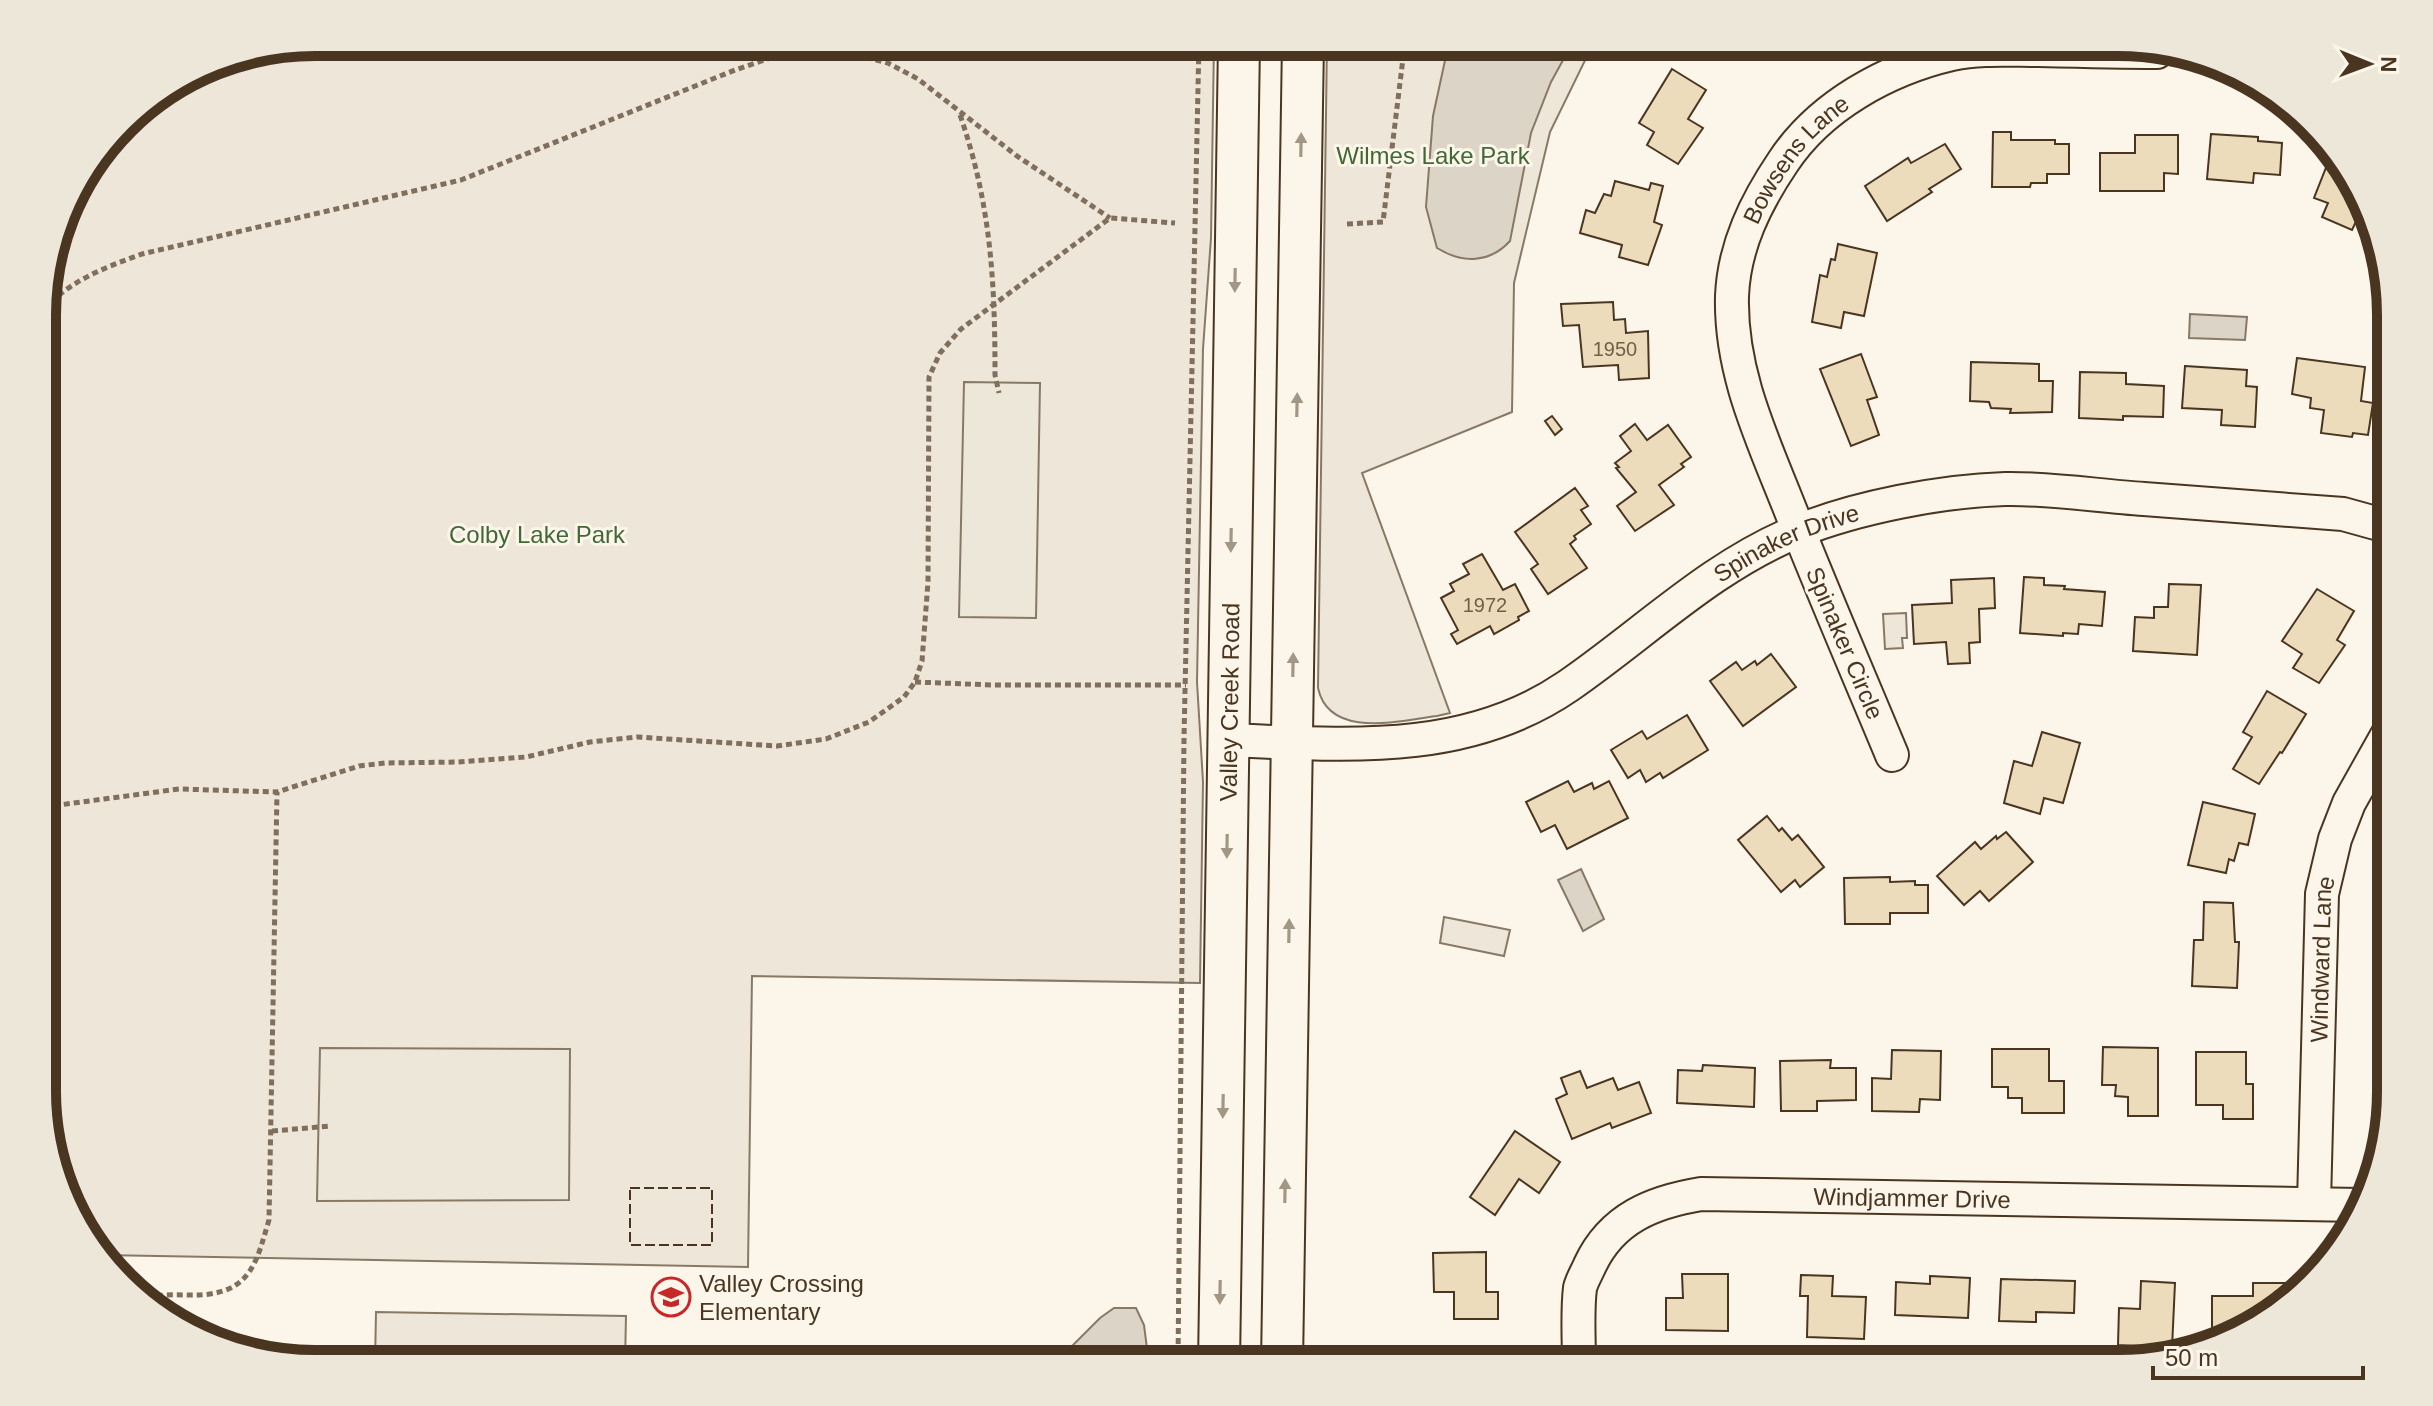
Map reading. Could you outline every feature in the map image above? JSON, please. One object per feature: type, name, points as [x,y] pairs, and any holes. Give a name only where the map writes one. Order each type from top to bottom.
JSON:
[{"type":"main road","name":"Valley Creek Road","points":[[1219,1350],[1239,56]]},
{"type":"main road","points":[[1282,1349],[1303,56]]},
{"type":"street","name":"Bowsens Lane","points":[[1798,531],[1745,396],[1733,344],[1732,293],[1741,242],[1764,190],[1793,147],[1828,114],[1869,85],[1912,65],[1944,56]]},
{"type":"street","name":"Spinaker Drive","points":[[1228,740],[1347,744],[1406,741],[1458,735],[1509,718],[1566,687],[1711,577],[1798,531],[1936,495],[2007,489],[2343,514],[2376,523]]},
{"type":"street","name":"Spinaker Circle","points":[[1798,531],[1892,755]]},
{"type":"street","name":"Windward Lane","points":[[2314,1203],[2322,894],[2335,839],[2349,803],[2376,755]]},
{"type":"street","name":"Windjammer Drive","points":[[1579,1349],[1580,1286],[1594,1257],[1615,1228],[1643,1209],[1671,1199],[1701,1194],[2350,1205]]},
{"type":"path","points":[[1347,224],[1383,222],[1403,56]]},
{"type":"path","points":[[57,295],[97,270],[142,254],[461,180],[774,57]]},
{"type":"path","points":[[863,57],[888,63],[918,79],[1029,165],[1110,218],[1175,223]]},
{"type":"path","points":[[1178,1350],[1186,685],[1199,57]]},
{"type":"path","points":[[959,112],[983,197],[992,257],[995,375],[999,393]]},
{"type":"path","points":[[56,805],[179,789],[277,792],[359,766],[526,757],[590,742],[637,737],[777,746],[826,739],[869,722],[904,697],[915,682],[922,661],[927,613],[929,377],[940,353],[961,329],[995,302],[1110,218]]},
{"type":"path","points":[[915,682],[1186,685]]},
{"type":"path","points":[[157,1296],[210,1294],[240,1284],[257,1261],[269,1220],[277,792]]},
{"type":"path","points":[[272,1131],[331,1126]]},
{"type":"green space","name":"Colby Lake Park","points":[[1214,56],[1211,238],[1203,349],[1197,682],[1203,782],[1200,983],[752,976],[748,1267],[115,1255],[91,1221],[76,1190],[58,1125],[56,1091],[58,281],[76,216],[109,157],[157,109],[216,76],[264,61],[298,57]]},
{"type":"green space","name":"Wilmes Lake Park","points":[[1327,56],[1587,56],[1550,132],[1514,283],[1512,412],[1362,473],[1450,713],[1385,723],[1350,721],[1336,715],[1325,704],[1318,688]]},
{"type":"green space","points":[[1906,613],[1907,638],[1902,638],[1903,648],[1885,649],[1883,614]]},
{"type":"green space","points":[[1444,917],[1510,930],[1504,956],[1440,943]]},
{"type":"green space","points":[[376,1312],[626,1316],[625,1350],[375,1350]]},
{"type":"shaded area","points":[[1446,56],[1565,56],[1551,82],[1531,133],[1510,241],[1494,254],[1466,259],[1437,248],[1426,207],[1433,116]]},
{"type":"shaded area","points":[[2190,314],[2247,317],[2245,340],[2189,338]]},
{"type":"shaded area","points":[[964,382],[1040,383],[1036,618],[959,617]]},
{"type":"shaded area","points":[[1581,869],[1604,919],[1583,931],[1558,880]]},
{"type":"shaded area","points":[[320,1048],[570,1049],[569,1200],[317,1201]]},
{"type":"shaded area","points":[[1114,1308],[1136,1308],[1144,1325],[1147,1350],[1068,1350]]},
{"type":"building","points":[[1672,69],[1706,90],[1688,119],[1703,128],[1678,164],[1647,145],[1654,132],[1639,123]]},
{"type":"building","points":[[1993,132],[2011,132],[2011,140],[2055,140],[2055,144],[2069,144],[2069,174],[2047,174],[2047,183],[2031,183],[2030,187],[1992,187]]},
{"type":"building","points":[[2211,134],[2258,137],[2258,141],[2282,143],[2280,175],[2254,173],[2253,183],[2207,179]]},
{"type":"building","points":[[2135,135],[2178,135],[2178,174],[2164,173],[2164,191],[2100,191],[2100,153],[2135,153]]},
{"type":"building","points":[[1945,144],[1961,169],[1887,221],[1865,186],[1908,158],[1911,163]]},
{"type":"building","points":[[2328,163],[2357,216],[2352,230],[2322,217],[2328,203],[2314,198]]},
{"type":"building","points":[[1615,181],[1649,190],[1651,183],[1663,186],[1654,222],[1662,225],[1648,265],[1619,257],[1622,245],[1580,233],[1586,210],[1595,213],[1604,194],[1611,196]]},
{"type":"building","points":[[1838,244],[1877,253],[1864,316],[1844,312],[1841,328],[1812,322],[1820,275],[1827,277]]},
{"type":"building","points":[[1613,302],[1614,320],[1625,319],[1626,333],[1648,331],[1649,378],[1619,380],[1618,365],[1583,367],[1579,325],[1563,326],[1561,304]]},
{"type":"building","points":[[1861,354],[1877,397],[1867,400],[1879,435],[1851,446],[1820,369]]},
{"type":"building","points":[[2297,358],[2365,367],[2361,401],[2373,403],[2368,435],[2353,433],[2352,437],[2321,433],[2324,410],[2310,408],[2311,398],[2292,394]]},
{"type":"building","points":[[1971,362],[2039,364],[2039,381],[2053,381],[2052,412],[2010,413],[2011,409],[1991,408],[1989,402],[1970,401]]},
{"type":"building","points":[[2185,366],[2247,370],[2246,386],[2257,387],[2255,427],[2221,425],[2222,410],[2182,408]]},
{"type":"building","points":[[2080,372],[2126,373],[2126,384],[2164,386],[2163,417],[2123,416],[2123,420],[2079,418]]},
{"type":"building","points":[[1552,416],[1562,429],[1555,435],[1545,421]]},
{"type":"building","points":[[1635,424],[1647,440],[1668,425],[1691,457],[1681,464],[1684,467],[1659,485],[1674,505],[1635,531],[1617,506],[1636,492],[1615,463],[1631,451],[1620,436]]},
{"type":"building","points":[[1575,488],[1588,506],[1581,510],[1591,524],[1574,536],[1576,539],[1570,544],[1587,568],[1548,594],[1531,569],[1538,564],[1515,532]]},
{"type":"building","points":[[1482,554],[1503,590],[1515,584],[1529,611],[1494,634],[1490,626],[1457,644],[1451,634],[1458,630],[1441,598],[1454,591],[1450,584],[1469,574],[1463,564]]},
{"type":"building","points":[[2024,577],[2044,578],[2044,585],[2065,586],[2064,589],[2105,592],[2102,626],[2079,624],[2078,634],[2063,633],[2063,636],[2020,633]]},
{"type":"building","points":[[1994,578],[1995,608],[1979,609],[1980,642],[1969,643],[1970,663],[1948,664],[1946,642],[1914,644],[1912,605],[1952,603],[1951,580]]},
{"type":"building","points":[[2169,584],[2201,585],[2197,655],[2133,651],[2135,617],[2154,618],[2154,607],[2168,607]]},
{"type":"building","points":[[2317,589],[2354,611],[2337,640],[2345,645],[2319,683],[2293,668],[2302,654],[2282,641]]},
{"type":"building","points":[[1771,654],[1796,687],[1743,726],[1710,681],[1736,662],[1742,670],[1755,661],[1757,665]]},
{"type":"building","points":[[2267,691],[2306,714],[2259,784],[2233,769],[2252,737],[2243,732]]},
{"type":"building","points":[[1687,715],[1708,750],[1663,778],[1660,773],[1646,782],[1640,770],[1628,778],[1611,750],[1642,731],[1647,739]]},
{"type":"building","points":[[2042,732],[2080,743],[2063,803],[2044,798],[2040,814],[2004,803],[2014,761],[2032,766]]},
{"type":"building","points":[[1568,781],[1574,792],[1592,783],[1594,789],[1609,781],[1628,818],[1567,849],[1555,825],[1541,832],[1526,802]]},
{"type":"building","points":[[2203,802],[2255,814],[2248,845],[2239,843],[2234,861],[2229,859],[2226,873],[2188,865]]},
{"type":"building","points":[[1767,816],[1779,831],[1782,828],[1792,840],[1798,835],[1824,867],[1800,887],[1795,880],[1781,892],[1738,840]]},
{"type":"building","points":[[2006,832],[2033,862],[1989,901],[1980,891],[1964,905],[1937,876],[1975,842],[1981,849]]},
{"type":"building","points":[[1890,877],[1890,882],[1915,881],[1915,885],[1928,885],[1928,913],[1890,913],[1890,924],[1845,924],[1844,878]]},
{"type":"building","points":[[2204,902],[2233,903],[2235,942],[2239,942],[2237,988],[2192,986],[2194,940],[2203,940]]},
{"type":"building","points":[[2103,1047],[2158,1048],[2158,1116],[2128,1116],[2128,1097],[2115,1096],[2116,1085],[2102,1085]]},
{"type":"building","points":[[1992,1049],[2049,1049],[2049,1081],[2064,1081],[2064,1113],[2022,1113],[2022,1098],[2008,1098],[2008,1087],[1992,1087]]},
{"type":"building","points":[[1892,1050],[1941,1051],[1940,1100],[1920,1099],[1919,1112],[1872,1111],[1872,1078],[1891,1079]]},
{"type":"building","points":[[2196,1052],[2246,1052],[2246,1084],[2253,1084],[2253,1119],[2223,1119],[2223,1105],[2196,1105]]},
{"type":"building","points":[[1831,1060],[1830,1068],[1856,1068],[1856,1100],[1817,1101],[1817,1111],[1781,1111],[1780,1061]]},
{"type":"building","points":[[1703,1065],[1755,1068],[1754,1107],[1677,1103],[1678,1070],[1702,1071]]},
{"type":"building","points":[[1580,1071],[1587,1088],[1613,1078],[1618,1090],[1639,1082],[1651,1113],[1612,1128],[1610,1123],[1572,1139],[1556,1099],[1567,1094],[1561,1078]]},
{"type":"building","points":[[1515,1131],[1560,1162],[1539,1193],[1519,1179],[1495,1215],[1470,1197]]},
{"type":"building","points":[[1486,1252],[1486,1292],[1498,1292],[1498,1319],[1454,1319],[1454,1292],[1434,1292],[1433,1253]]},
{"type":"building","points":[[1682,1274],[1728,1274],[1728,1331],[1666,1330],[1666,1298],[1683,1298]]},
{"type":"building","points":[[1801,1275],[1833,1276],[1832,1296],[1866,1297],[1864,1339],[1807,1337],[1808,1296],[1800,1296]]},
{"type":"building","points":[[1930,1276],[1970,1278],[1968,1318],[1895,1315],[1896,1282],[1930,1284]]},
{"type":"building","points":[[2001,1279],[2075,1281],[2074,1313],[2036,1312],[2036,1322],[1999,1321]]},
{"type":"building","points":[[2141,1281],[2175,1283],[2172,1344],[2153,1347],[2118,1345],[2119,1308],[2140,1309]]},
{"type":"building","points":[[2253,1283],[2290,1283],[2262,1306],[2212,1332],[2212,1296],[2253,1296]]},
{"type":"fence","points":[[630,1188],[712,1188],[712,1245],[630,1245],[630,1188]]},
{"type":"place","name":"Valley Crossing Elementary","points":[[671,1297]]}]
